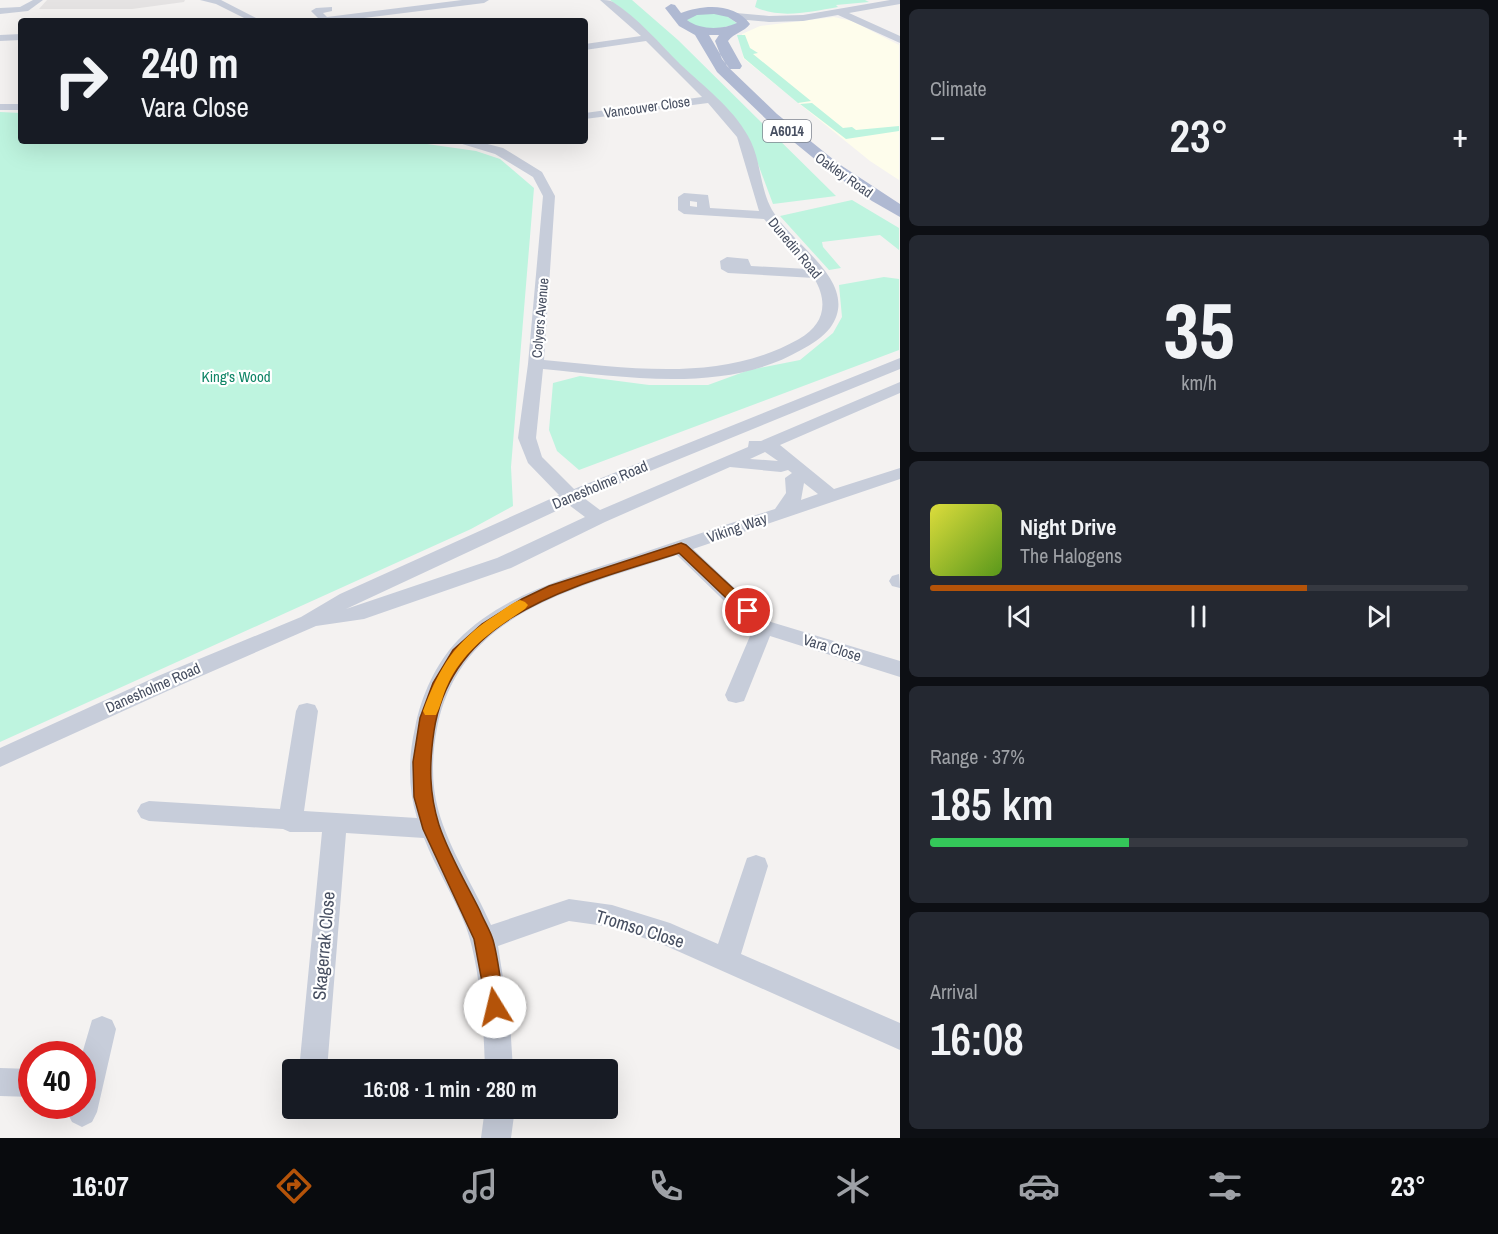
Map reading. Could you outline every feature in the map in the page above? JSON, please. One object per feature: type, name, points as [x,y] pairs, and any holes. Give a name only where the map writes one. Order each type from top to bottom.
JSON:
[{"type":"main road","points":[[656,3],[671,8],[718,12],[740,20],[729,31],[697,29],[684,24],[671,8]]},
{"type":"main road","points":[[681,18],[699,11]]},
{"type":"main road","name":"Oakley Road","points":[[697,29],[705,36],[710,51],[725,73],[784,128],[839,172],[900,212]]},
{"type":"main road","name":"Oakley Road","points":[[729,31],[722,37],[722,46],[729,59],[744,76],[827,149],[900,196]]},
{"type":"street","points":[[0,11],[22,10],[38,0]]},
{"type":"street","points":[[205,0],[218,2],[251,18]]},
{"type":"street","points":[[350,18],[435,3],[484,0]]},
{"type":"street","name":"Dunedin Road","points":[[536,364],[689,373],[722,371],[775,359],[795,350],[825,325],[830,313],[830,298],[821,274],[768,215],[744,139],[732,122],[605,0]]},
{"type":"street","points":[[740,20],[812,17],[900,1]]},
{"type":"street","points":[[323,18],[316,11],[329,9]]},
{"type":"street","points":[[840,12],[900,40]]},
{"type":"street","points":[[0,38],[18,37]]},
{"type":"street","points":[[588,47],[647,38]]},
{"type":"street","name":"Vancouver Close","points":[[588,116],[710,99]]},
{"type":"street","points":[[0,107],[18,108]]},
{"type":"street","name":"Colyers Avenue","points":[[474,144],[499,151],[538,176],[549,195],[536,364],[527,438],[534,459],[571,497],[598,518]]},
{"type":"street","points":[[704,211],[768,215]]},
{"type":"street","points":[[745,270],[821,274]]},
{"type":"street","name":"Danesholme Road","points":[[0,758],[166,682],[308,622],[347,599],[571,497],[900,363]]},
{"type":"street","name":"Danesholme Road","points":[[308,622],[357,614],[504,563],[598,518],[900,387]]},
{"type":"street","points":[[757,420],[756,433],[764,453],[793,471],[825,498]]},
{"type":"street","points":[[782,512],[795,495],[797,486],[793,471],[795,441],[799,430]]},
{"type":"street","points":[[708,441],[762,446]]},
{"type":"street","points":[[728,462],[759,463],[833,480],[873,482]]},
{"type":"street","name":"Viking Way","points":[[499,1059],[498,1030],[483,939],[432,829],[422,797],[421,762],[428,718],[441,683],[458,654],[487,627],[526,602],[554,590],[900,473]]},
{"type":"street","name":"Vara Close","points":[[681,548],[764,627],[900,669]]},
{"type":"street","points":[[736,695],[764,627]]},
{"type":"street","points":[[290,822],[308,711]]},
{"type":"street","points":[[149,811],[290,822],[335,822],[432,829]]},
{"type":"street","name":"Skagerrak Close","points":[[314,1059],[335,822]]},
{"type":"street","points":[[726,959],[756,866]]},
{"type":"street","name":"Tromso Close","points":[[483,939],[569,910],[612,916],[670,935],[900,1037]]},
{"type":"street","points":[[96,1051],[102,1029]]},
{"type":"street","points":[[0,1082],[18,1083]]},
{"type":"street","points":[[496,1138],[499,1119]]},
{"type":"shaded area","points":[[47,0],[185,0],[184,2],[132,9],[39,9]]},
{"type":"shaded area","points":[[834,17],[852,21],[899,45],[899,180],[870,161],[743,58],[742,34],[760,26]]},
{"type":"green space","points":[[610,0],[632,0],[678,40],[836,196],[773,204],[748,137],[627,13]]},
{"type":"green space","points":[[757,0],[865,0],[869,2],[785,14],[755,7]]},
{"type":"green space","points":[[692,14],[724,14],[738,24],[718,28],[697,27],[686,19]]},
{"type":"green space","points":[[737,35],[745,35],[750,48],[758,53],[753,54],[811,101],[798,103],[744,58]]},
{"type":"green space","points":[[812,103],[843,128],[852,127],[856,130],[899,126],[899,131],[846,139],[800,104]]},
{"type":"green space","name":"King's Wood","points":[[0,112],[18,113],[18,144],[427,144],[476,151],[500,159],[534,188],[511,467],[513,506],[471,529],[0,742]]},
{"type":"green space","points":[[852,200],[899,228],[899,250],[880,235],[822,242],[823,247],[841,268],[829,270],[780,216]]},
{"type":"green space","points":[[884,277],[899,279],[899,350],[579,470],[557,451],[549,430],[553,383],[580,376],[649,385],[708,385],[749,370],[800,360],[833,333],[842,317],[839,285]]},
{"type":"slow traffic","points":[[430,711],[441,683],[458,654],[487,627],[520,605]]},
{"type":"route","points":[[495,1007],[483,939],[432,829],[422,797],[421,762],[428,718],[441,683],[458,654],[487,627],[526,602],[616,568],[681,548],[748,611]]}]
